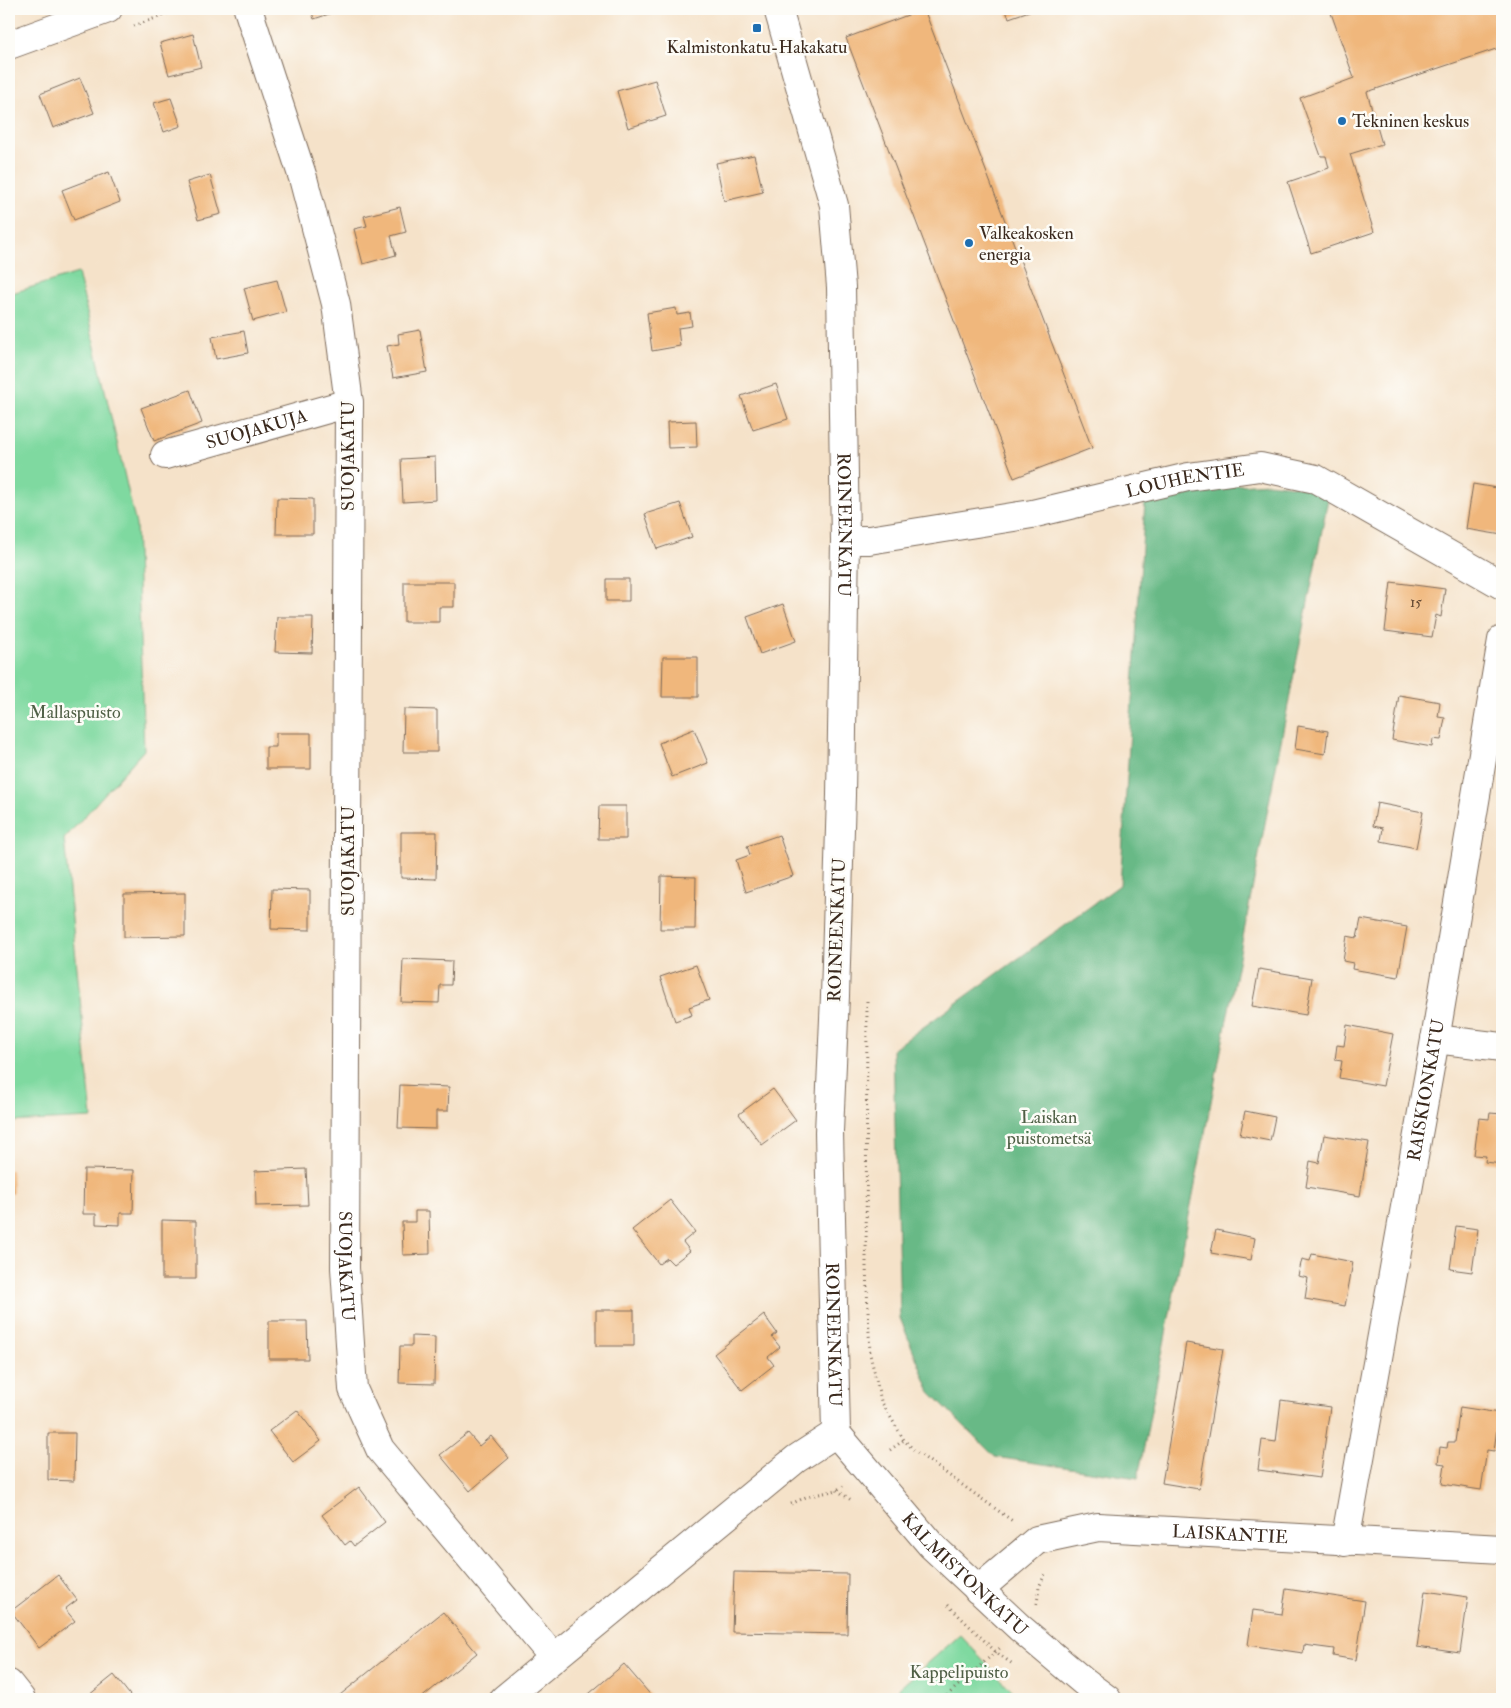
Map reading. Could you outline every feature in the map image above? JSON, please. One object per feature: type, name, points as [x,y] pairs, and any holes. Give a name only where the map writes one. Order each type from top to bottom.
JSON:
[{"type":"street","points":[[9,45],[108,9]]},
{"type":"street","name":"SUOJAKATU","points":[[248,9],[303,178],[336,304],[349,403],[346,1268],[353,1389],[380,1450],[554,1658]]},
{"type":"street","name":"ROINEENKATU","points":[[504,1699],[796,1459],[836,1433],[829,1132],[836,996],[841,814],[845,540],[841,287],[834,205],[778,9]]},
{"type":"street","name":"SUOJAKUJA","points":[[165,455],[349,403]]},
{"type":"street","name":"LOUHENTIE","points":[[845,540],[869,540],[1032,514],[1188,477],[1260,467],[1316,479],[1502,585]]},
{"type":"street","name":"RAISKIONKATU","points":[[1345,1542],[1435,1039],[1502,640]]},
{"type":"street","points":[[1435,1039],[1502,1047]]},
{"type":"street","name":"KALMISTONKATU","points":[[836,1433],[931,1545],[1020,1628],[1107,1699]]},
{"type":"street","name":"LAISKANTIE","points":[[978,1590],[1037,1540],[1098,1527],[1345,1542],[1502,1549]]},
{"type":"street","points":[[9,1684],[21,1699]]},
{"type":"path","points":[[867,992],[866,1267],[870,1354],[881,1401],[904,1440],[915,1451],[1002,1512],[1037,1540],[1051,1565],[1039,1587],[1037,1607],[996,1653],[943,1699]]},
{"type":"green space","name":"Mallaspuisto","points":[[78,273],[136,525],[144,750],[64,839],[92,1118],[9,1122],[9,294]]},
{"type":"green space","name":"Laiskan puistometsä","points":[[1268,483],[1311,488],[1328,499],[1138,1478],[995,1457],[930,1392],[900,1318],[893,1049],[1120,885],[1145,501],[1236,485]]},
{"type":"green space","name":"Kappelipuisto","points":[[960,1635],[1013,1692],[1006,1699],[887,1699]]},
{"type":"building","points":[[311,9],[344,9],[314,19]]},
{"type":"building","name":"Valkeakosken energia","points":[[924,9],[1092,448],[1014,478],[846,38]]},
{"type":"building","points":[[1005,9],[1035,9],[1009,18]]},
{"type":"building","name":"Tekninen keskus","points":[[1340,9],[1502,9],[1502,47],[1367,92],[1382,144],[1350,154],[1374,232],[1311,253],[1288,182],[1329,168],[1326,156],[1321,156],[1300,98],[1354,78],[1331,13]]},
{"type":"building","points":[[193,34],[201,67],[169,75],[160,43]]},
{"type":"building","points":[[80,78],[94,113],[53,128],[40,94]]},
{"type":"building","points":[[655,80],[666,116],[628,128],[617,91]]},
{"type":"building","points":[[171,98],[181,126],[164,132],[154,103]]},
{"type":"building","points":[[754,155],[763,192],[724,201],[716,163]]},
{"type":"building","points":[[109,172],[120,202],[74,220],[62,190]]},
{"type":"building","points":[[210,175],[221,214],[198,220],[187,182]]},
{"type":"building","points":[[400,207],[406,232],[391,236],[396,255],[363,264],[354,229],[367,226],[364,216]]},
{"type":"building","points":[[277,280],[286,312],[253,321],[244,288]]},
{"type":"building","points":[[676,308],[677,315],[690,313],[692,326],[678,328],[680,346],[652,351],[647,313]]},
{"type":"building","points":[[420,330],[427,372],[393,378],[387,346],[399,344],[398,334]]},
{"type":"building","points":[[244,331],[248,353],[216,359],[212,337]]},
{"type":"building","points":[[776,384],[788,419],[753,430],[741,396]]},
{"type":"building","points":[[190,390],[202,423],[154,441],[141,408]]},
{"type":"building","points":[[696,421],[697,447],[668,448],[667,422]]},
{"type":"building","points":[[435,457],[436,500],[403,502],[401,459]]},
{"type":"building","points":[[1473,484],[1502,489],[1502,535],[1466,529]]},
{"type":"building","points":[[277,498],[313,499],[313,534],[276,534]]},
{"type":"building","points":[[680,503],[692,537],[657,549],[645,514]]},
{"type":"building","points":[[606,579],[629,579],[629,601],[606,601]]},
{"type":"building","points":[[404,582],[454,582],[454,607],[439,607],[439,622],[404,622]]},
{"type":"building","points":[[1391,582],[1445,589],[1441,617],[1436,615],[1432,637],[1385,631]]},
{"type":"building","points":[[783,604],[796,641],[760,654],[747,617]]},
{"type":"building","points":[[277,617],[313,617],[312,653],[275,652]]},
{"type":"building","points":[[663,657],[698,657],[698,697],[662,697]]},
{"type":"building","points":[[1399,695],[1440,702],[1438,717],[1445,718],[1441,740],[1433,739],[1432,747],[1392,740]]},
{"type":"building","points":[[404,709],[437,710],[437,752],[403,752]]},
{"type":"building","points":[[1298,726],[1328,731],[1325,754],[1295,749]]},
{"type":"building","points":[[694,729],[708,763],[672,777],[659,743]]},
{"type":"building","points":[[276,733],[311,733],[311,769],[266,769],[266,747],[276,747]]},
{"type":"building","points":[[1377,803],[1423,812],[1416,848],[1381,841],[1383,828],[1373,826]]},
{"type":"building","points":[[599,806],[626,806],[626,839],[598,839]]},
{"type":"building","points":[[401,832],[437,832],[436,879],[401,878]]},
{"type":"building","points":[[779,835],[793,876],[746,892],[736,860],[750,855],[747,846]]},
{"type":"building","points":[[661,876],[696,877],[695,929],[660,929]]},
{"type":"building","points":[[272,889],[310,890],[310,930],[271,929]]},
{"type":"building","points":[[185,893],[185,936],[124,937],[124,894]]},
{"type":"building","points":[[1361,919],[1407,927],[1398,977],[1352,969],[1353,963],[1343,961],[1347,936],[1357,938]]},
{"type":"building","points":[[403,959],[452,961],[451,985],[440,985],[439,1003],[401,1002]]},
{"type":"building","points":[[696,965],[709,1000],[689,1007],[692,1015],[675,1021],[660,977]]},
{"type":"building","points":[[1259,969],[1312,978],[1306,1015],[1252,1006]]},
{"type":"building","points":[[1347,1025],[1393,1034],[1383,1086],[1339,1078],[1342,1061],[1335,1060],[1337,1045],[1344,1046]]},
{"type":"building","points":[[400,1085],[449,1087],[448,1111],[436,1111],[436,1129],[398,1128]]},
{"type":"building","points":[[773,1089],[796,1120],[762,1145],[739,1114]]},
{"type":"building","points":[[1245,1111],[1275,1117],[1270,1141],[1240,1135]]},
{"type":"building","points":[[1490,1113],[1502,1114],[1502,1164],[1485,1162],[1486,1156],[1474,1155],[1479,1118],[1489,1119]]},
{"type":"building","points":[[1324,1135],[1369,1142],[1360,1196],[1306,1187],[1310,1161],[1319,1163]]},
{"type":"building","points":[[84,1169],[134,1170],[133,1213],[120,1213],[120,1225],[96,1224],[96,1214],[83,1214]]},
{"type":"building","points":[[306,1169],[308,1205],[256,1206],[255,1171]]},
{"type":"building","points":[[9,1170],[12,1170],[13,1194],[9,1194]]},
{"type":"building","points":[[670,1200],[695,1232],[683,1242],[690,1251],[673,1264],[667,1258],[659,1264],[632,1230]]},
{"type":"building","points":[[415,1211],[429,1211],[430,1254],[403,1255],[402,1222],[415,1222]]},
{"type":"building","points":[[162,1220],[196,1221],[196,1279],[162,1279]]},
{"type":"building","points":[[1456,1226],[1478,1229],[1472,1272],[1450,1269]]},
{"type":"building","points":[[1216,1230],[1255,1238],[1251,1260],[1211,1253]]},
{"type":"building","points":[[1312,1254],[1353,1262],[1345,1306],[1305,1299],[1308,1278],[1298,1276],[1302,1259],[1310,1261]]},
{"type":"building","points":[[596,1310],[634,1310],[634,1346],[596,1346]]},
{"type":"building","points":[[764,1315],[777,1333],[772,1337],[780,1347],[768,1357],[774,1365],[742,1390],[714,1354]]},
{"type":"building","points":[[269,1321],[307,1321],[308,1359],[269,1359]]},
{"type":"building","points":[[412,1336],[435,1337],[434,1384],[399,1383],[400,1346],[412,1346]]},
{"type":"building","points":[[1186,1343],[1223,1349],[1199,1489],[1162,1483]]},
{"type":"building","points":[[1281,1400],[1330,1407],[1320,1478],[1258,1470],[1262,1440],[1276,1442]]},
{"type":"building","points":[[1460,1407],[1499,1413],[1494,1451],[1487,1450],[1481,1490],[1442,1484],[1445,1464],[1438,1463],[1440,1447],[1447,1448],[1448,1442],[1455,1442]]},
{"type":"building","points":[[297,1410],[321,1441],[293,1462],[269,1431]]},
{"type":"building","points":[[48,1433],[75,1433],[74,1481],[48,1480]]},
{"type":"building","points":[[468,1433],[479,1446],[491,1436],[509,1458],[470,1491],[440,1455]]},
{"type":"building","points":[[359,1487],[385,1522],[354,1546],[350,1541],[345,1545],[322,1515]]},
{"type":"building","points":[[734,1572],[848,1574],[847,1634],[732,1632]]},
{"type":"building","points":[[58,1575],[77,1600],[65,1609],[75,1621],[39,1648],[11,1611]]},
{"type":"building","points":[[1286,1589],[1365,1601],[1356,1660],[1333,1656],[1334,1649],[1304,1645],[1303,1653],[1248,1645],[1253,1610],[1282,1614]]},
{"type":"building","points":[[1425,1591],[1468,1597],[1460,1653],[1417,1647]]},
{"type":"building","points":[[443,1612],[477,1653],[420,1699],[335,1699]]},
{"type":"building","points":[[624,1664],[654,1699],[583,1699]]},
{"type":"building","points":[[114,1675],[133,1699],[84,1699]]},
{"type":"place","name":"Kalmistonkatu-Hakakatu","points":[[757,28]]},
{"type":"place","name":"Tekninen keskus","points":[[1342,121]]},
{"type":"place","name":"Valkeakosken energia","points":[[969,243]]}]
